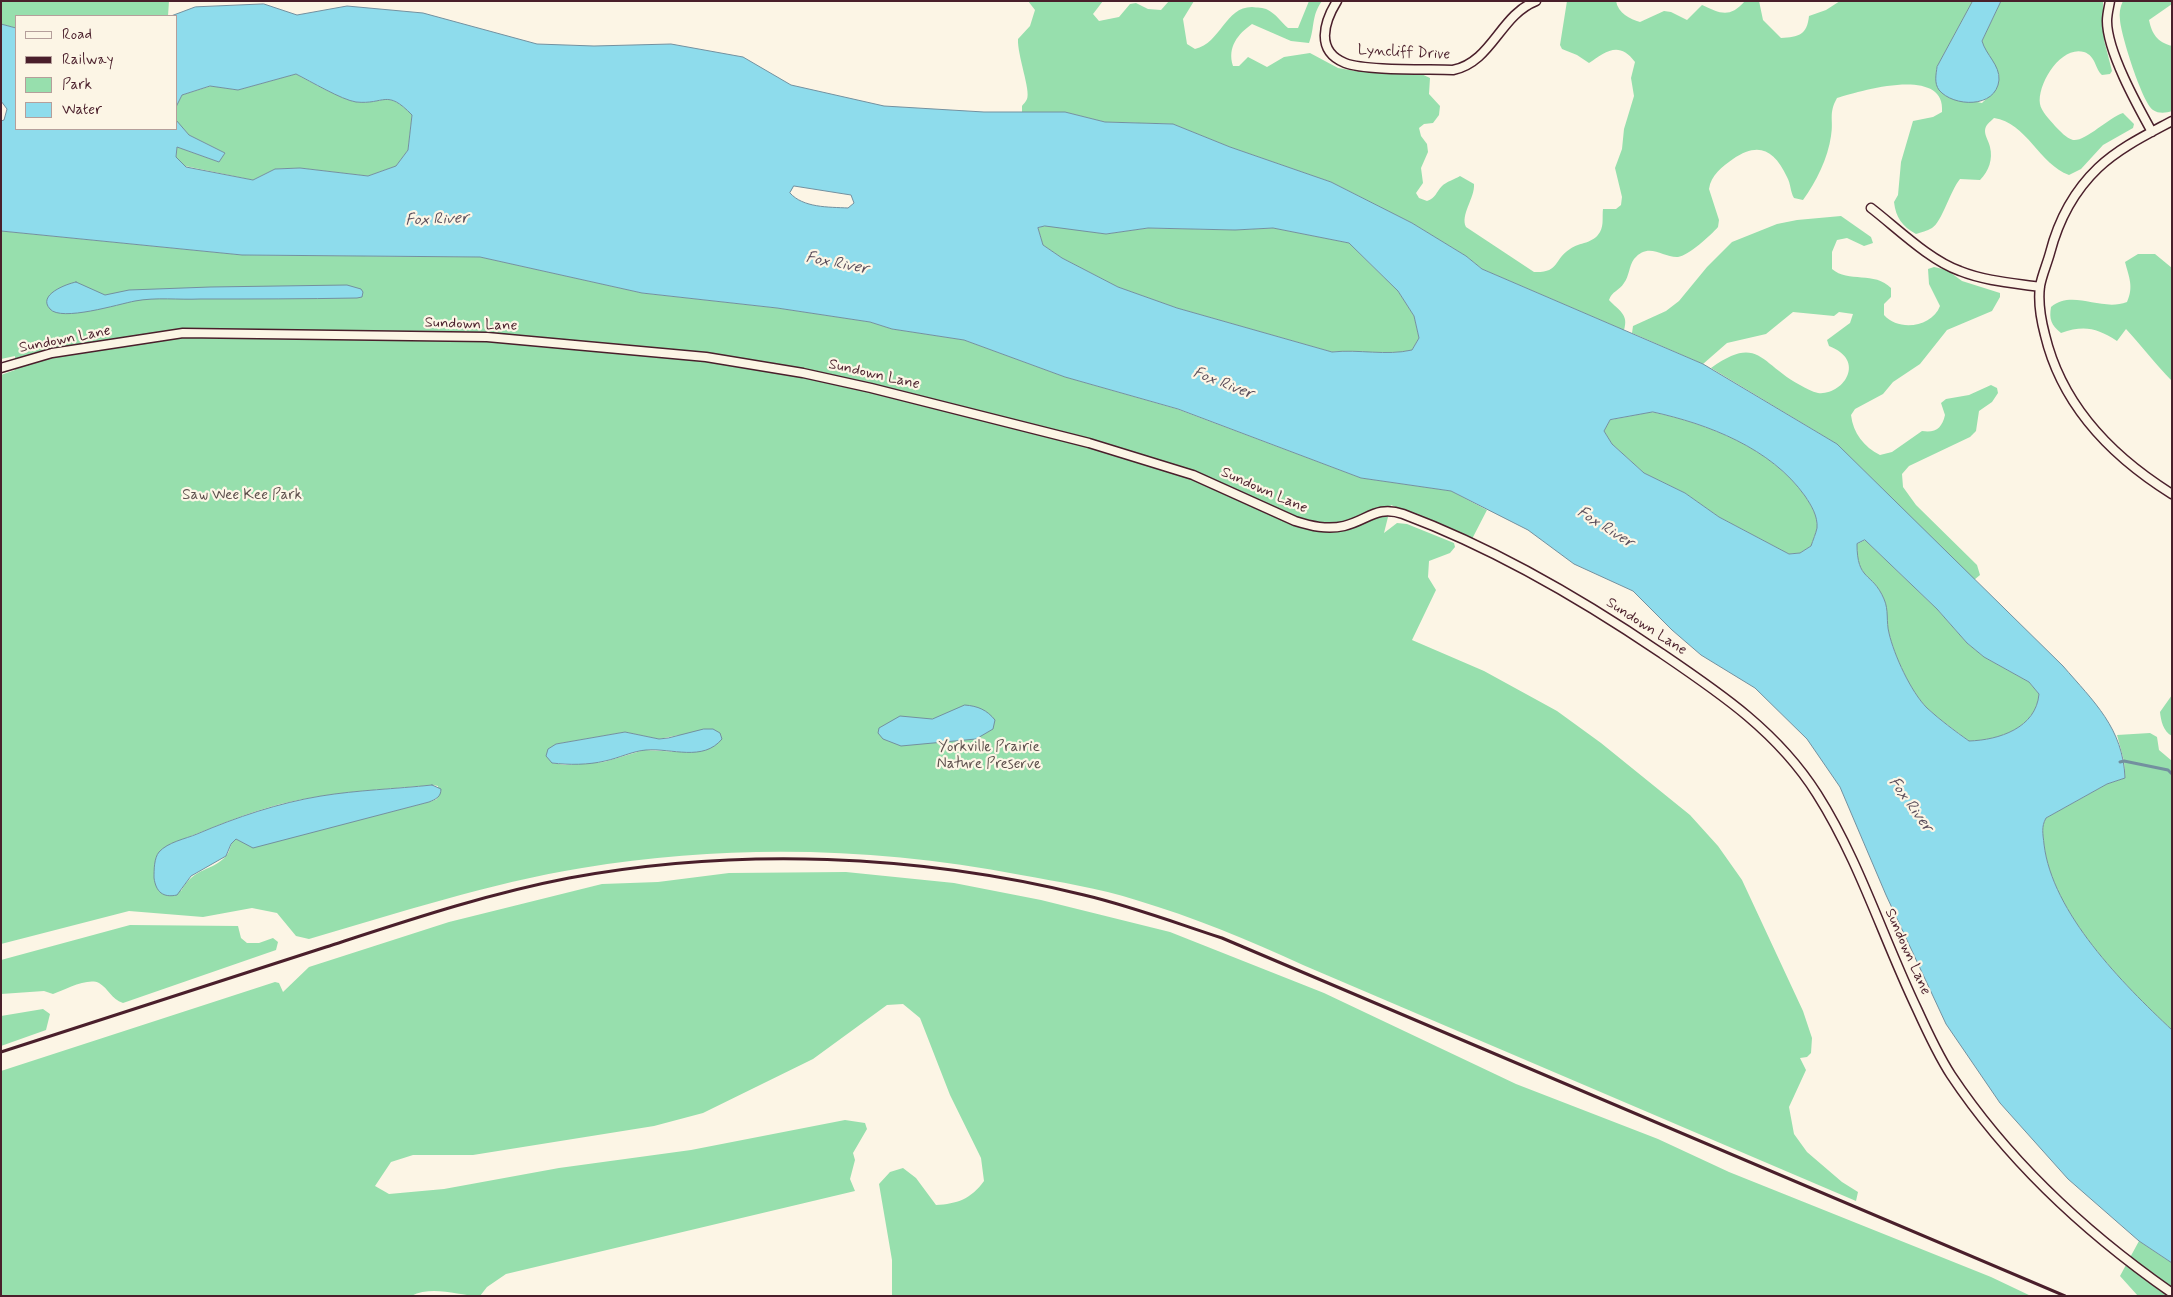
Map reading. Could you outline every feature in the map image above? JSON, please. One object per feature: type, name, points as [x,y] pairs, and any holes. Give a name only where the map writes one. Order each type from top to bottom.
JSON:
[{"type":"street","name":"Lyncliff Drive","points":[[1337,1],[1324,30],[1325,42],[1332,53],[1344,63],[1362,66],[1453,70],[1467,67],[1478,59],[1510,19],[1536,1]]},
{"type":"street","points":[[2110,1],[2107,22],[2116,56],[2131,94],[2152,132]]},
{"type":"street","points":[[2172,121],[2107,159],[2083,185],[2063,216],[2040,287],[2041,322],[2050,359],[2068,398],[2082,417],[2117,453],[2172,494]]},
{"type":"street","points":[[1872,208],[1918,244],[1958,270],[1980,278],[2040,287]]},
{"type":"street","name":"Sundown Lane","points":[[1,368],[52,353],[183,333],[487,337],[706,357],[803,373],[871,388],[1089,442],[1193,475],[1288,518],[1310,525],[1341,526],[1355,523],[1378,511],[1388,511],[1428,524],[1553,585],[1614,621],[1724,696],[1761,726],[1792,759],[1817,793],[1844,841],[1916,1008],[1950,1074],[2004,1145],[2037,1183],[2099,1237],[2172,1293]]},
{"type":"green space","points":[[1,1],[169,1],[168,15],[15,15],[15,28],[1,24]]},
{"type":"green space","points":[[1028,1],[1103,1],[1093,14],[1099,21],[1119,17],[1130,4],[1136,3],[1148,9],[1161,10],[1169,1],[1194,1],[1183,19],[1187,44],[1195,49],[1211,40],[1235,13],[1243,9],[1252,7],[1266,9],[1288,28],[1298,28],[1309,1],[1322,1],[1316,12],[1309,43],[1291,41],[1252,24],[1242,32],[1235,42],[1231,53],[1233,66],[1239,66],[1248,57],[1267,67],[1284,57],[1310,53],[1338,68],[1361,72],[1417,72],[1430,78],[1429,94],[1440,106],[1439,115],[1433,123],[1424,124],[1419,128],[1421,136],[1427,144],[1428,152],[1421,168],[1423,183],[1416,193],[1419,198],[1427,201],[1430,200],[1440,188],[1460,176],[1474,184],[1465,217],[1466,227],[1534,272],[1542,272],[1552,268],[1570,249],[1594,239],[1602,227],[1603,209],[1616,209],[1621,205],[1622,197],[1615,168],[1622,149],[1624,129],[1634,96],[1631,78],[1635,62],[1623,51],[1612,50],[1589,63],[1577,55],[1562,49],[1560,45],[1567,1],[1616,1],[1622,12],[1640,22],[1664,11],[1671,12],[1687,20],[1702,5],[1724,13],[1734,10],[1745,1],[1759,1],[1763,20],[1781,38],[1801,34],[1806,27],[1809,16],[1826,10],[1840,1],[1973,1],[1937,67],[1936,78],[1942,91],[1948,95],[1982,103],[1992,93],[1999,78],[1998,72],[1982,41],[2001,1],[2103,1],[2104,40],[2112,71],[2110,74],[2102,75],[2091,56],[2084,52],[2075,51],[2067,54],[2052,68],[2042,86],[2040,104],[2055,126],[2073,140],[2078,140],[2090,134],[2123,113],[2134,124],[2133,128],[2103,145],[2081,169],[2069,175],[2059,170],[2050,162],[2015,127],[2005,121],[1994,118],[1985,129],[1991,156],[1990,165],[1986,173],[1980,180],[1960,179],[1936,225],[1916,234],[1900,221],[1896,213],[1894,202],[1898,195],[1901,162],[1913,121],[1933,117],[1942,112],[1940,98],[1931,89],[1917,85],[1900,85],[1881,87],[1837,98],[1833,108],[1832,130],[1827,153],[1817,178],[1803,200],[1794,198],[1782,167],[1777,160],[1765,151],[1750,151],[1733,159],[1718,172],[1710,184],[1709,189],[1719,220],[1715,231],[1682,256],[1672,257],[1645,251],[1634,259],[1626,281],[1609,300],[1624,316],[1624,330],[1482,269],[1466,256],[1412,223],[1331,182],[1230,147],[1173,124],[1105,122],[1065,112],[1022,112],[1022,106],[1027,100],[1028,95],[1018,39],[1030,26],[1035,10]]},
{"type":"green space","points":[[2123,1],[2172,1],[2172,4],[2149,20],[2156,37],[2172,46],[2172,111],[2162,113],[2153,110],[2143,95],[2121,28],[2120,8]]},
{"type":"green space","points":[[296,74],[350,101],[391,100],[412,115],[408,150],[396,166],[368,176],[300,168],[275,169],[253,180],[185,166],[176,157],[177,147],[219,162],[225,153],[189,135],[178,123],[178,103],[182,95],[211,86],[238,90]]},
{"type":"green space","points":[[1841,216],[1871,237],[1873,243],[1864,246],[1847,238],[1837,240],[1832,252],[1832,269],[1846,275],[1877,280],[1891,288],[1891,297],[1884,304],[1884,315],[1898,324],[1915,325],[1923,323],[1936,313],[1940,306],[1929,284],[1928,269],[1934,267],[1947,270],[1962,281],[2000,293],[2000,297],[1992,311],[1947,330],[1920,364],[1893,382],[1883,394],[1855,409],[1851,415],[1854,428],[1860,439],[1880,455],[1892,452],[1922,431],[1938,429],[1945,415],[1941,403],[1946,399],[1969,395],[1991,385],[1997,388],[1998,393],[1992,402],[1979,411],[1976,431],[1970,437],[1909,466],[1902,474],[1903,487],[1916,505],[1977,565],[1980,575],[1974,580],[1837,444],[1711,368],[1727,358],[1740,353],[1750,353],[1767,361],[1787,377],[1809,390],[1818,393],[1835,389],[1847,376],[1849,368],[1847,360],[1841,352],[1829,346],[1827,340],[1850,323],[1853,314],[1839,312],[1834,316],[1793,312],[1766,334],[1727,343],[1703,364],[1632,333],[1633,326],[1666,311],[1679,301],[1707,267],[1732,242],[1777,224]]},
{"type":"green space","points":[[1045,225],[1106,234],[1148,228],[1235,230],[1273,228],[1349,243],[1398,291],[1414,316],[1419,338],[1412,350],[1402,352],[1332,352],[1177,308],[1118,287],[1062,258],[1043,245],[1038,228]]},
{"type":"green space","points":[[1,231],[242,255],[480,257],[642,293],[777,308],[870,322],[892,329],[964,340],[1065,377],[1177,409],[1361,478],[1451,491],[1487,510],[1472,539],[1391,505],[1384,533],[1397,523],[1407,524],[1454,543],[1455,547],[1450,553],[1429,561],[1428,577],[1436,590],[1412,640],[1484,671],[1557,711],[1601,743],[1690,815],[1718,846],[1742,880],[1803,1011],[1812,1038],[1811,1053],[1807,1057],[1800,1058],[1806,1070],[1789,1107],[1794,1134],[1807,1152],[1842,1182],[1858,1192],[1856,1201],[1200,921],[1108,892],[966,866],[856,854],[747,852],[693,855],[638,860],[547,874],[444,899],[309,939],[296,936],[277,913],[252,908],[203,917],[129,911],[1,944],[1,375],[15,370],[15,356],[1,359]],"holes":[[[625,732],[659,739],[679,735],[680,752],[644,750],[604,762],[565,765],[552,763],[556,744]],[[438,786],[437,799],[429,802],[253,847],[236,839],[232,843],[229,852],[221,861],[192,877],[181,891],[170,844],[244,815],[290,802],[350,792]]]},
{"type":"green space","points":[[2138,254],[2155,254],[2172,268],[2172,381],[2126,329],[2117,341],[2103,333],[2090,329],[2077,329],[2061,333],[2053,324],[2050,315],[2051,307],[2068,300],[2107,304],[2127,302],[2130,287],[2125,262]]},
{"type":"green space","points":[[1652,412],[1695,423],[1716,431],[1737,440],[1775,464],[1791,479],[1814,511],[1817,528],[1811,546],[1800,553],[1789,554],[1719,517],[1685,493],[1644,473],[1612,444],[1604,431],[1610,420]]},
{"type":"green space","points":[[1865,540],[1937,609],[1967,643],[1984,657],[2029,682],[2039,694],[2031,716],[2023,724],[2004,735],[1969,741],[1927,708],[1909,683],[1891,642],[1884,599],[1875,584],[1862,571],[1857,544]]},
{"type":"green space","points":[[2172,695],[2172,736],[2165,729],[2160,712]]},
{"type":"green space","points":[[2150,733],[2157,737],[2159,750],[2172,761],[2172,1030],[2112,969],[2075,921],[2060,896],[2050,870],[2043,834],[2043,824],[2046,818],[2107,784],[2125,778],[2124,761],[2117,735]]},
{"type":"green space","points":[[846,872],[954,883],[1041,900],[1170,932],[1324,993],[1516,1084],[1658,1139],[1729,1172],[1991,1277],[2031,1296],[892,1296],[892,1260],[879,1184],[890,1172],[903,1168],[916,1178],[936,1205],[957,1202],[969,1196],[984,1181],[981,1158],[950,1095],[920,1018],[903,1004],[887,1005],[813,1059],[703,1113],[654,1126],[473,1155],[413,1155],[391,1162],[375,1186],[389,1194],[444,1189],[559,1168],[691,1150],[845,1120],[865,1123],[867,1129],[853,1153],[855,1160],[850,1179],[855,1191],[506,1274],[487,1287],[480,1296],[428,1291],[411,1296],[1,1296],[1,1071],[275,982],[279,983],[283,992],[309,967],[449,922],[602,884],[658,882],[729,873]]},
{"type":"green space","points":[[130,925],[238,926],[241,938],[247,943],[259,943],[273,938],[278,942],[276,950],[123,1003],[116,999],[102,985],[94,982],[69,987],[53,994],[44,991],[1,994],[1,960]]},
{"type":"green space","points":[[43,1009],[50,1014],[46,1030],[1,1046],[1,1016]]},
{"type":"green space","points":[[2139,1241],[2172,1263],[2172,1296],[2138,1296],[2120,1276]]},
{"type":"water","points":[[1973,1],[2001,1],[1982,41],[1995,65],[1999,80],[1996,89],[1990,96],[1973,102],[1963,102],[1945,96],[1936,85],[1936,76],[1937,67]]},
{"type":"water","name":"Fox River","points":[[264,4],[297,15],[347,6],[423,13],[537,44],[594,46],[671,44],[743,57],[791,85],[884,106],[984,112],[1065,112],[1105,122],[1173,124],[1230,147],[1331,182],[1412,223],[1466,256],[1482,269],[1703,364],[1837,444],[2063,666],[2096,704],[2113,730],[2119,744],[2125,778],[2107,784],[2046,818],[2044,821],[2043,837],[2050,870],[2060,896],[2075,921],[2112,969],[2172,1030],[2172,1263],[2139,1241],[2068,1179],[2000,1103],[1946,1024],[1886,895],[1840,787],[1807,739],[1755,688],[1701,655],[1672,630],[1633,591],[1574,564],[1528,530],[1451,491],[1361,478],[1178,409],[1065,377],[964,340],[892,329],[870,322],[777,308],[642,293],[480,257],[242,255],[1,231],[1,121],[4,120],[7,109],[1,101],[1,24],[15,28],[15,130],[178,130],[178,122],[189,135],[225,153],[219,162],[177,147],[176,157],[186,167],[253,180],[275,169],[300,168],[368,176],[396,166],[408,150],[412,115],[396,102],[391,100],[350,101],[296,74],[238,90],[210,86],[182,95],[178,103],[178,15],[174,15],[195,7]],"holes":[[[794,186],[851,195],[854,203],[848,208],[809,204],[795,198],[790,193]],[[1045,226],[1106,234],[1148,228],[1235,230],[1273,228],[1349,243],[1398,291],[1414,316],[1419,338],[1412,350],[1402,352],[1332,352],[1177,308],[1118,287],[1062,258],[1043,245],[1038,228]],[[1653,412],[1695,423],[1716,431],[1737,440],[1775,464],[1791,479],[1810,503],[1817,524],[1817,530],[1811,546],[1800,553],[1789,554],[1719,517],[1685,493],[1644,473],[1612,444],[1604,431],[1610,420]],[[1865,540],[1937,609],[1967,643],[1984,657],[2029,682],[2039,694],[2031,716],[2023,724],[2004,735],[1969,741],[1927,708],[1909,683],[1891,642],[1886,603],[1875,584],[1862,571],[1857,544]]]},
{"type":"water","points":[[76,282],[105,295],[129,290],[347,285],[361,289],[363,292],[362,297],[357,298],[151,299],[66,314],[56,313],[50,309],[47,299],[50,295],[66,285]]},
{"type":"water","points":[[965,705],[974,706],[989,714],[995,720],[993,729],[976,739],[901,746],[883,739],[878,733],[879,728],[900,716],[932,719]]},
{"type":"water","points":[[704,729],[713,729],[720,733],[722,739],[706,750],[696,752],[646,750],[605,761],[578,764],[552,763],[546,756],[548,749],[556,744],[625,732],[659,739]]},
{"type":"water","points":[[432,785],[441,789],[441,792],[438,797],[429,802],[253,848],[236,839],[231,844],[226,856],[191,876],[177,895],[164,895],[156,887],[154,878],[155,864],[159,852],[177,841],[227,822],[258,811],[321,796]]},
{"type":"waterway","points":[[2120,762],[2124,761],[2168,770],[2172,774]]},
{"type":"railway","points":[[1,1052],[416,918],[538,884],[633,868],[697,862],[762,859],[892,863],[1021,881],[1102,899],[1222,938],[2065,1296]]},
{"type":"park label","name":"Saw Wee Kee Park","points":[[242,496]]},
{"type":"park label","name":"Yorkville Prairie Nature Preserve","points":[[989,756]]}]
